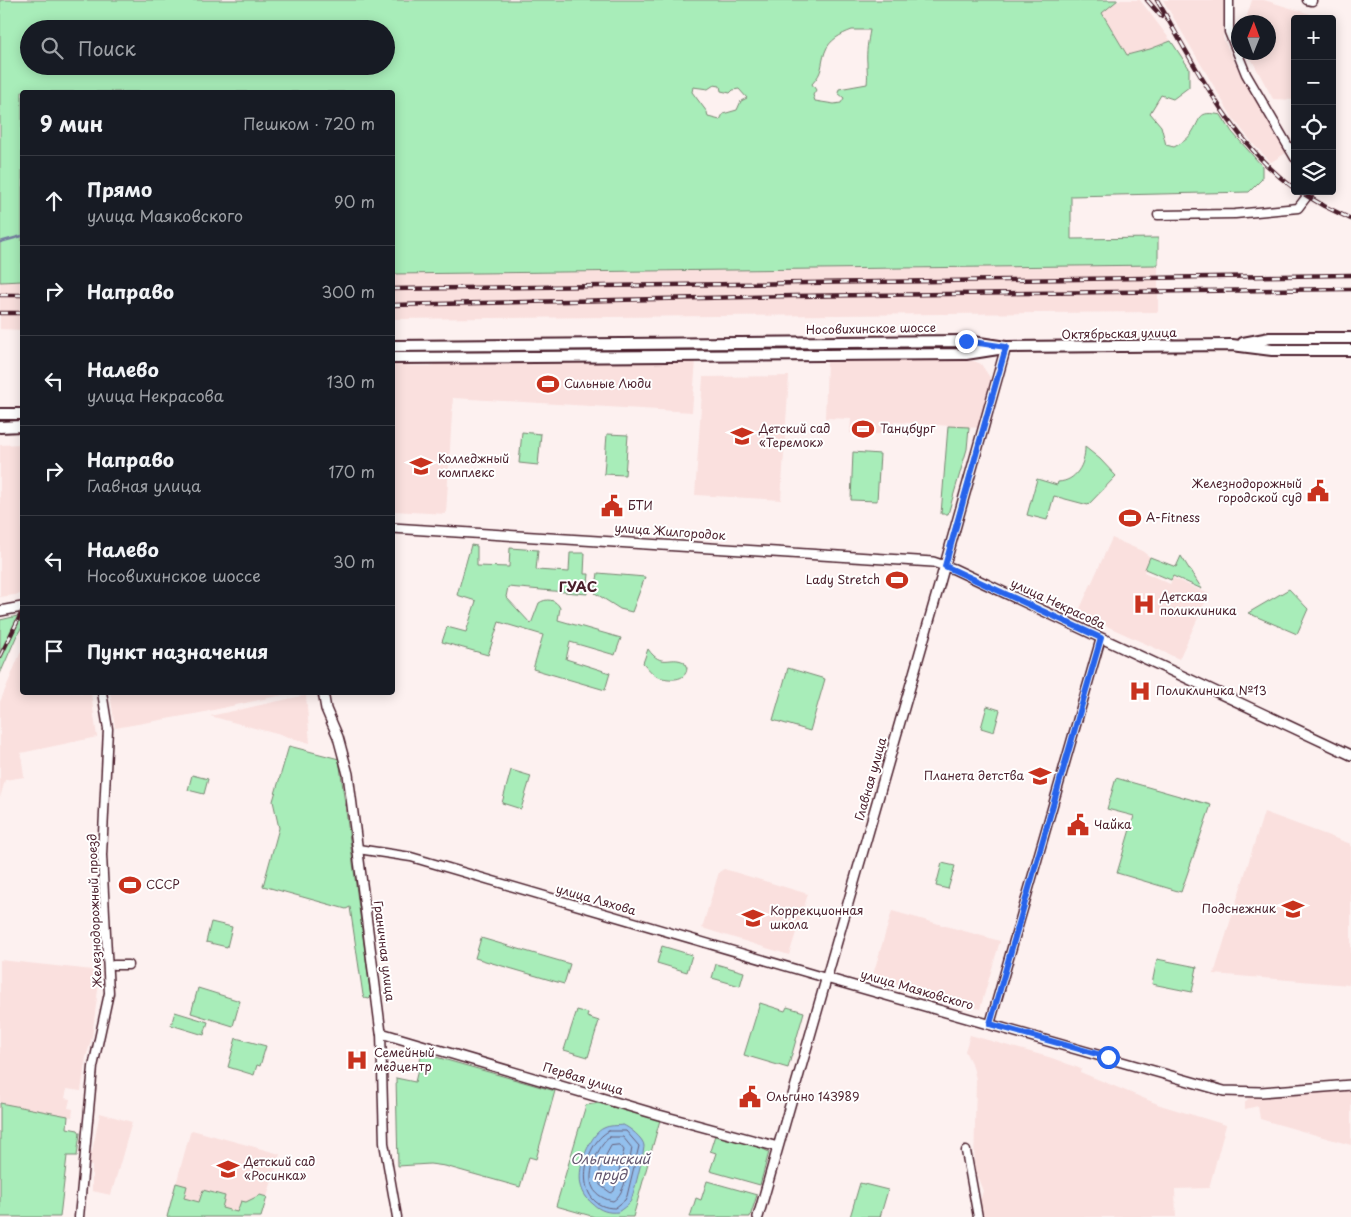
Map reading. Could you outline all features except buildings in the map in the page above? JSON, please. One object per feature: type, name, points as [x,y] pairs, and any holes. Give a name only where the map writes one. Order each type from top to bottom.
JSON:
[{"type":"main road","name":"Октябрьская улица","points":[[1232,345],[1270,338],[1351,338]]},
{"type":"main road","name":"Носовихинское шоссе","points":[[395,346],[966,341],[1006,347]]},
{"type":"main road","name":"Октябрьская улица","points":[[1006,347],[1232,345],[1272,350],[1351,350]]},
{"type":"main road","name":"Носовихинское шоссе","points":[[395,358],[966,354],[1006,347]]},
{"type":"main road","points":[[0,414],[20,414]]},
{"type":"main road","points":[[0,427],[20,426]]},
{"type":"street","points":[[1229,0],[1228,32],[1242,65],[1291,151]]},
{"type":"street","points":[[1307,0],[1312,0]]},
{"type":"street","points":[[1158,215],[1235,214],[1298,208],[1307,195]]},
{"type":"street","name":"Главная улица","points":[[758,1217],[1006,347]]},
{"type":"street","name":"улица Жилгородок","points":[[395,528],[919,560],[945,566]]},
{"type":"street","name":"улица Некрасова","points":[[945,566],[1351,755]]},
{"type":"street","points":[[0,611],[20,607]]},
{"type":"street","points":[[990,1024],[1101,638]]},
{"type":"street","name":"Железнодорожный проезд","points":[[79,1217],[93,1068],[109,994],[102,855],[108,729],[102,695]]},
{"type":"street","name":"Граничная улица","points":[[324,695],[326,709],[338,737],[346,765],[358,849],[381,1033],[384,1143],[397,1217]]},
{"type":"street","name":"улица Ляхова","points":[[358,849],[411,857],[826,978]]},
{"type":"street","points":[[114,965],[128,965]]},
{"type":"street","name":"улица Маяковского","points":[[826,978],[1224,1091],[1254,1093],[1351,1085]]},
{"type":"street","name":"Первая улица","points":[[381,1033],[659,1115],[778,1147]]},
{"type":"street","points":[[966,1151],[978,1217]]},
{"type":"shaded area","points":[[1118,0],[1140,0],[1171,41],[1127,55],[1102,13]]},
{"type":"shaded area","points":[[1163,0],[1225,0],[1223,38],[1231,54],[1231,60],[1234,60],[1288,152],[1271,162],[1254,145],[1232,117]]},
{"type":"shaded area","points":[[1252,0],[1264,0],[1314,15],[1291,15],[1291,100],[1273,99],[1252,60],[1276,60],[1276,15],[1247,15]]},
{"type":"shaded area","points":[[1158,265],[1158,312],[395,319],[395,274]]},
{"type":"shaded area","points":[[20,281],[20,330],[0,329],[0,282]]},
{"type":"shaded area","points":[[696,360],[692,412],[453,398],[446,514],[395,511],[395,362],[411,366],[429,366],[447,361]]},
{"type":"shaded area","points":[[827,361],[974,361],[981,364],[991,379],[979,428],[894,422],[894,432],[883,431],[882,434],[850,433],[851,419],[825,418]]},
{"type":"shaded area","name":"Детский сад «Теремок»","points":[[789,376],[781,500],[695,495],[703,377]]},
{"type":"shaded area","points":[[20,444],[20,594],[0,597],[0,445]]},
{"type":"shaded area","name":"Детская поликлиника","points":[[1112,538],[1142,551],[1150,557],[1144,572],[1170,584],[1173,578],[1209,594],[1179,659],[1078,613]]},
{"type":"shaded area","points":[[20,654],[20,695],[91,695],[97,737],[21,753],[24,777],[5,780],[0,798],[0,702]]},
{"type":"shaded area","points":[[110,695],[282,695],[200,713],[115,728]]},
{"type":"shaded area","points":[[306,695],[310,743],[210,716]]},
{"type":"shaded area","name":"Подснежник","points":[[1264,812],[1351,844],[1351,979],[1349,985],[1214,974]]},
{"type":"shaded area","name":"Коррекционная школа","points":[[724,869],[808,894],[789,955],[702,928],[719,872]]},
{"type":"shaded area","points":[[892,911],[1000,941],[980,1009],[872,978]]},
{"type":"shaded area","points":[[0,960],[93,970],[93,973],[100,974],[92,1037],[86,1057],[81,1091],[67,1089],[65,1098],[70,1099],[68,1108],[73,1109],[72,1117],[0,1103]]},
{"type":"shaded area","points":[[970,1035],[1052,1058],[1081,1069],[1080,1072],[1160,1105],[1226,1125],[1209,1188],[1175,1189],[1176,1217],[983,1217],[978,1207],[983,1191],[974,1168],[976,1079],[973,1067],[965,1051]]},
{"type":"shaded area","points":[[1351,1089],[1351,1145],[1260,1119],[1258,1106],[1245,1109],[1245,1102],[1249,1098]]},
{"type":"shaded area","points":[[100,1113],[132,1122],[111,1195],[92,1191],[92,1166],[88,1165]]},
{"type":"shaded area","name":"Детский сад «Росинка»","points":[[192,1130],[280,1154],[261,1217],[167,1217]]},
{"type":"green space","points":[[0,0],[1118,0],[1102,13],[1127,55],[1171,41],[1189,68],[1189,87],[1173,99],[1161,95],[1150,113],[1161,126],[1166,145],[1174,147],[1185,140],[1204,115],[1221,115],[1232,132],[1262,166],[1262,179],[1249,192],[1071,196],[1071,239],[1158,238],[1158,265],[395,274],[395,90],[20,90],[20,281],[0,282]],"holes":[[[852,30],[870,30],[867,51],[867,84],[839,89],[838,93],[844,98],[841,103],[834,104],[815,101],[813,95],[816,90],[812,84],[820,72],[823,57],[829,44]],[[714,85],[720,86],[721,91],[730,93],[733,90],[739,89],[747,98],[741,101],[737,110],[723,114],[720,120],[708,117],[707,112],[692,92],[693,87],[708,89]]]},
{"type":"green space","points":[[948,426],[969,427],[967,449],[948,514],[941,514]]},
{"type":"green space","points":[[522,432],[541,434],[538,465],[519,463]]},
{"type":"green space","points":[[607,434],[628,435],[625,475],[604,474]]},
{"type":"green space","points":[[1085,447],[1116,476],[1088,505],[1054,496],[1047,520],[1027,515],[1037,479],[1057,485],[1058,482],[1070,479],[1081,466]]},
{"type":"green space","points":[[853,452],[880,454],[877,501],[851,500]]},
{"type":"green space","points":[[471,545],[477,546],[477,566],[509,567],[510,548],[538,550],[536,570],[569,572],[570,553],[585,553],[584,574],[589,574],[587,594],[508,587],[506,597],[531,624],[539,603],[551,600],[560,608],[558,620],[621,638],[615,655],[570,642],[566,659],[610,673],[605,690],[533,669],[543,635],[499,622],[488,655],[442,642],[447,627],[466,632],[476,601],[457,595]]},
{"type":"green space","points":[[1181,556],[1202,589],[1173,576],[1171,580],[1145,569],[1150,557],[1176,567]]},
{"type":"green space","points":[[598,573],[645,577],[632,612],[620,609],[595,593]]},
{"type":"green space","points":[[1289,589],[1308,609],[1297,634],[1248,613]]},
{"type":"green space","points":[[20,615],[20,630],[0,674],[0,620]]},
{"type":"green space","points":[[648,649],[653,655],[662,660],[679,660],[684,662],[687,668],[684,676],[676,679],[667,679],[652,673],[643,663]]},
{"type":"green space","points":[[788,668],[825,679],[810,731],[773,720]]},
{"type":"green space","points":[[987,706],[1000,710],[994,732],[981,728]]},
{"type":"green space","points":[[289,746],[339,759],[371,997],[369,999],[363,995],[350,907],[346,909],[263,886],[279,828],[273,801]]},
{"type":"green space","points":[[511,770],[531,776],[521,809],[502,803]]},
{"type":"green space","points":[[192,775],[208,779],[204,794],[188,790]]},
{"type":"green space","points":[[1116,778],[1211,805],[1181,892],[1117,873],[1134,816],[1107,809]]},
{"type":"green space","points":[[942,863],[955,866],[948,889],[936,886]]},
{"type":"green space","points":[[211,922],[232,927],[227,947],[206,942]]},
{"type":"green space","points":[[481,938],[570,964],[564,984],[475,958]]},
{"type":"green space","points":[[662,946],[692,955],[687,972],[657,963]]},
{"type":"green space","points":[[1157,959],[1197,967],[1192,992],[1152,984]]},
{"type":"green space","points":[[716,964],[744,972],[740,986],[712,978]]},
{"type":"green space","points":[[198,988],[240,1001],[233,1026],[191,1013]]},
{"type":"green space","points":[[760,1003],[785,1011],[787,1007],[804,1012],[788,1068],[744,1055]]},
{"type":"green space","points":[[577,1010],[588,1013],[587,1017],[599,1021],[588,1057],[564,1050]]},
{"type":"green space","points":[[175,1012],[208,1022],[204,1035],[171,1025]]},
{"type":"green space","points":[[236,1038],[266,1046],[260,1066],[257,1065],[254,1075],[228,1067]]},
{"type":"green space","points":[[422,1053],[555,1091],[536,1159],[529,1157],[520,1187],[445,1166],[430,1164],[398,1166],[396,1078],[415,1082]]},
{"type":"green space","points":[[0,1103],[68,1116],[67,1128],[78,1130],[80,1133],[77,1156],[67,1156],[60,1217],[0,1217]]},
{"type":"green space","points":[[600,1103],[660,1120],[633,1217],[595,1217],[556,1206],[586,1105]]},
{"type":"green space","points":[[715,1135],[759,1147],[769,1152],[760,1185],[710,1171],[716,1153],[710,1151]]},
{"type":"green space","points":[[707,1181],[757,1195],[750,1217],[690,1217],[696,1198],[701,1200]]},
{"type":"green space","points":[[176,1183],[187,1186],[184,1198],[199,1202],[203,1190],[225,1196],[222,1208],[237,1212],[241,1201],[246,1202],[260,1195],[267,1197],[261,1217],[167,1217]]},
{"type":"green space","points":[[860,1183],[888,1190],[880,1217],[850,1217]]},
{"type":"water","name":"Ольгинский пруд","points":[[623,1125],[639,1137],[643,1143],[644,1150],[630,1202],[618,1212],[608,1212],[593,1204],[587,1198],[581,1184],[581,1169],[589,1145],[597,1133],[606,1127]]},
{"type":"waterway","points":[[0,242],[20,237]]},
{"type":"railway","points":[[1147,0],[1161,16]]},
{"type":"railway","points":[[1157,0],[1201,77],[1233,126],[1272,170],[1291,186]]},
{"type":"railway","points":[[1306,195],[1351,219]]},
{"type":"railway","points":[[395,289],[1351,275]]},
{"type":"railway","points":[[395,305],[794,296],[1351,289]]},
{"type":"railway","points":[[0,295],[20,295]]},
{"type":"railway","points":[[0,313],[20,313]]},
{"type":"railway","points":[[0,657],[20,616]]},
{"type":"place","name":"Сильные Люди","points":[[548,384]]},
{"type":"place","name":"Танцбург","points":[[863,429]]},
{"type":"place","name":"Детский сад «Теремок»","points":[[742,436]]},
{"type":"place","name":"Колледжный комплекс","points":[[421,466]]},
{"type":"place","name":"Железнодорожный городской суд","points":[[1318,491]]},
{"type":"place","name":"БТИ","points":[[612,506]]},
{"type":"place","name":"A-Fitness","points":[[1130,518]]},
{"type":"place","name":"Lady Stretch","points":[[897,580]]},
{"type":"place","name":"Детская поликлиника","points":[[1144,604]]},
{"type":"place","name":"Поликлиника №13","points":[[1140,691]]},
{"type":"place","name":"Планета детства","points":[[1040,776]]},
{"type":"place","name":"Чайка","points":[[1078,825]]},
{"type":"place","name":"СССР","points":[[130,885]]},
{"type":"place","name":"Подснежник","points":[[1293,909]]},
{"type":"place","name":"Коррекционная школа","points":[[753,918]]},
{"type":"place","name":"Семейный медцентр","points":[[357,1060]]},
{"type":"place","name":"Ольгино 143989","points":[[750,1097]]},
{"type":"place","name":"Детский сад «Росинка»","points":[[228,1169]]},
{"type":"district","name":"ГУАС","points":[[578,587]]},
{"type":"route","points":[[966,341],[1006,347],[945,566],[1101,638],[990,1024],[1108,1057]]}]
